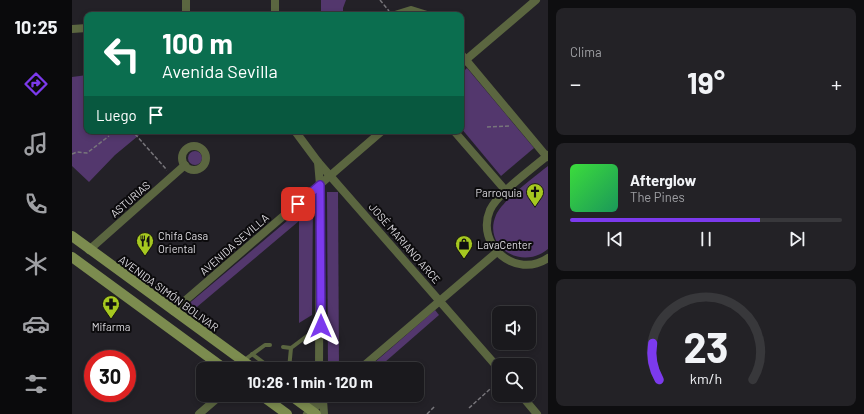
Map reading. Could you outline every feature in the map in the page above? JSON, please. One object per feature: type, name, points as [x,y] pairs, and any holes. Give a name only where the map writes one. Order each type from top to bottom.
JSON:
[{"type":"main road","name":"AVENIDA SIMÓN BOLIVAR","points":[[72,236],[89,250],[243,361]]},
{"type":"main road","points":[[72,257],[215,362]]},
{"type":"main road","points":[[271,402],[287,414]]},
{"type":"main road","points":[[299,402],[312,413]]},
{"type":"street","points":[[186,0],[186,12]]},
{"type":"street","points":[[275,0],[275,12]]},
{"type":"street","points":[[464,58],[536,0]]},
{"type":"street","points":[[404,12],[411,10],[417,12]]},
{"type":"street","points":[[72,29],[84,28]]},
{"type":"street","points":[[464,60],[547,156],[506,191],[492,208],[487,220],[490,240],[497,252],[507,260],[520,264],[533,264],[548,258]]},
{"type":"street","name":"JOSÉ MARIANO ARCE","points":[[297,134],[318,162],[492,361]]},
{"type":"street","name":"AVENIDA SEVILLA","points":[[173,311],[379,134]]},
{"type":"street","points":[[457,134],[506,191]]},
{"type":"street","points":[[318,162],[320,185],[321,326],[319,362]]},
{"type":"street","name":"ASTURIAS","points":[[89,250],[185,165]]},
{"type":"street","points":[[368,362],[497,252]]},
{"type":"street","points":[[199,414],[213,402]]},
{"type":"street","points":[[312,413],[314,402]]},
{"type":"street","points":[[312,413],[320,402]]},
{"type":"street","points":[[324,402],[324,414]]},
{"type":"street","points":[[527,402],[537,414]]},
{"type":"lane","points":[[282,347],[291,348],[321,326]]},
{"type":"lane","points":[[243,361],[264,345],[270,345]]},
{"type":"lane","points":[[289,362],[291,348]]},
{"type":"lane","points":[[252,354],[263,362]]},
{"type":"path","points":[[380,0],[391,12]]},
{"type":"path","points":[[487,126],[521,125]]},
{"type":"path","points":[[135,134],[173,176]]},
{"type":"path","points":[[72,154],[77,152],[88,153],[109,136]]},
{"type":"path","points":[[469,408],[492,387]]},
{"type":"path","points":[[427,414],[435,406]]},
{"type":"shaded area","points":[[321,0],[346,0],[343,12],[321,12]]},
{"type":"shaded area","points":[[467,68],[534,148],[501,176],[464,132],[464,71]]},
{"type":"shaded area","points":[[84,75],[84,134],[140,134],[115,155],[89,182],[72,166],[72,77]]},
{"type":"shaded area","points":[[192,151],[198,151],[202,155],[202,161],[198,165],[192,165],[188,161],[188,155]]},
{"type":"shaded area","points":[[548,166],[548,249],[538,255],[527,257],[516,256],[499,246],[493,227],[496,215],[512,196]]},
{"type":"shaded area","points":[[327,192],[338,192],[339,362],[328,362]]},
{"type":"shaded area","points":[[313,199],[312,315],[299,323],[299,221],[191,312],[186,306]]},
{"type":"shaded area","points":[[435,310],[439,315],[385,362],[375,362]]},
{"type":"place","name":"Parroquia","points":[[535,207]]},
{"type":"place","name":"Chifa Casa Oriental","points":[[145,256]]},
{"type":"place","name":"LavaCenter","points":[[464,259]]},
{"type":"place","name":"Mifarma","points":[[111,319]]},
{"type":"route","points":[[298,204],[320,185],[321,326]]}]
